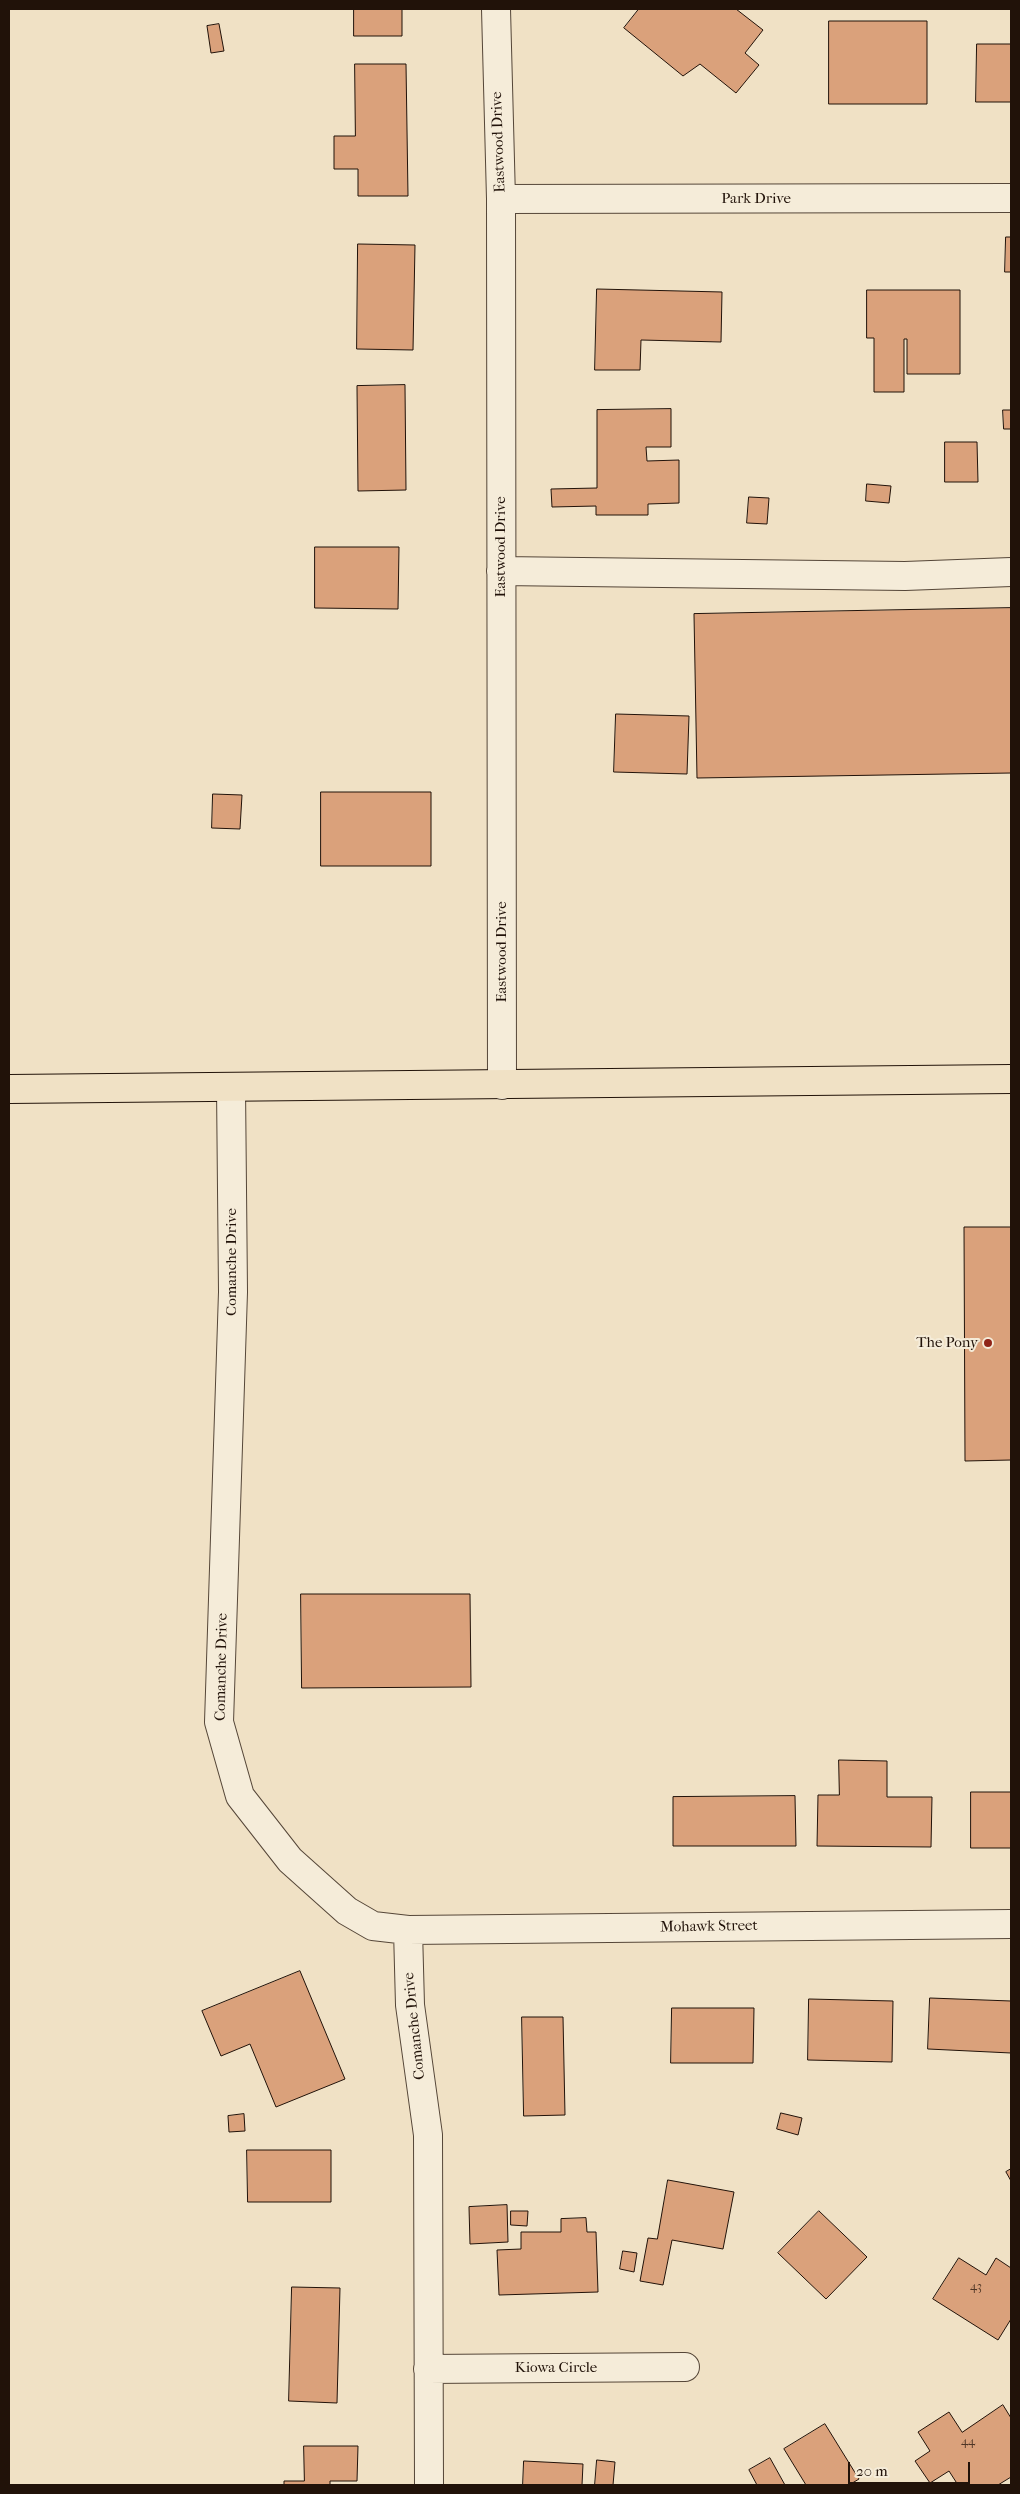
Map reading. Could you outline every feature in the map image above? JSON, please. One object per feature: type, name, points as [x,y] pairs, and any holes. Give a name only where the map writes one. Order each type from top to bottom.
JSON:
[{"type":"highway","points":[[9,1088],[1011,1079]]},
{"type":"street","name":"Eastwood Drive","points":[[496,9],[501,199],[502,1085]]},
{"type":"street","name":"Park Drive","points":[[501,199],[1011,198]]},
{"type":"street","points":[[501,571],[905,576],[1011,572]]},
{"type":"street","name":"Comanche Drive","points":[[231,1087],[234,1292],[219,1722],[240,1796],[290,1860],[347,1911],[373,1926],[408,1930],[410,2005],[428,2135],[428,2485]]},
{"type":"street","name":"Mohawk Street","points":[[408,1930],[1011,1924]]},
{"type":"street","name":"Kiowa Circle","points":[[428,2369],[684,2367]]},
{"type":"building","points":[[354,9],[402,9],[402,36],[354,36]]},
{"type":"building","points":[[639,9],[736,9],[763,30],[745,53],[759,65],[736,93],[700,64],[683,76],[624,28]]},
{"type":"building","points":[[829,21],[927,21],[927,104],[829,104]]},
{"type":"building","points":[[219,24],[224,51],[211,53],[207,26]]},
{"type":"building","points":[[977,44],[1011,44],[1011,102],[976,102]]},
{"type":"building","points":[[355,64],[406,64],[408,196],[358,196],[358,169],[334,169],[334,136],[355,136]]},
{"type":"building","points":[[1006,237],[1011,237],[1011,272],[1005,272]]},
{"type":"building","points":[[358,244],[415,245],[413,350],[357,349]]},
{"type":"building","points":[[597,289],[722,292],[721,342],[641,340],[640,370],[595,370]]},
{"type":"building","points":[[867,290],[960,290],[960,374],[907,374],[907,339],[904,339],[904,392],[874,392],[874,338],[867,338]]},
{"type":"building","points":[[405,385],[406,490],[358,491],[357,386]]},
{"type":"building","points":[[671,409],[671,447],[646,447],[647,461],[679,460],[679,503],[648,504],[648,515],[596,515],[596,506],[552,507],[551,489],[597,488],[597,410]]},
{"type":"building","points":[[1003,410],[1011,410],[1011,429],[1004,429]]},
{"type":"building","points":[[945,442],[977,442],[978,482],[945,482]]},
{"type":"building","points":[[867,484],[891,486],[889,503],[866,501]]},
{"type":"building","points":[[749,497],[769,498],[767,524],[747,523]]},
{"type":"building","points":[[315,547],[399,547],[398,609],[315,608]]},
{"type":"building","points":[[1011,608],[1011,773],[697,778],[694,614]]},
{"type":"building","points":[[616,714],[689,716],[687,774],[614,772]]},
{"type":"building","points":[[321,792],[431,792],[431,866],[321,866]]},
{"type":"building","points":[[213,794],[242,795],[240,829],[212,828]]},
{"type":"building","name":"The Pony","points":[[964,1227],[1011,1227],[1011,1460],[965,1461]]},
{"type":"building","points":[[301,1594],[470,1594],[471,1687],[302,1688]]},
{"type":"building","points":[[839,1760],[887,1761],[887,1797],[932,1797],[931,1847],[817,1846],[818,1795],[839,1795]]},
{"type":"building","points":[[971,1792],[1011,1792],[1011,1848],[971,1848]]},
{"type":"building","points":[[795,1796],[796,1846],[673,1846],[673,1797]]},
{"type":"building","points":[[300,1971],[345,2079],[276,2107],[250,2044],[221,2056],[202,2011]]},
{"type":"building","points":[[930,1998],[1011,2001],[1011,2053],[928,2049]]},
{"type":"building","points":[[809,1999],[893,2001],[892,2062],[808,2060]]},
{"type":"building","points":[[672,2008],[754,2008],[753,2063],[671,2063]]},
{"type":"building","points":[[522,2017],[563,2017],[565,2115],[524,2116]]},
{"type":"building","points":[[781,2113],[802,2118],[798,2135],[777,2129]]},
{"type":"building","points":[[244,2114],[245,2131],[229,2132],[228,2116]]},
{"type":"building","points":[[247,2150],[331,2150],[331,2202],[248,2202]]},
{"type":"building","points":[[1011,2169],[1011,2181],[1006,2172]]},
{"type":"building","points":[[668,2180],[734,2192],[723,2249],[672,2240],[663,2285],[640,2281],[648,2238],[657,2239]]},
{"type":"building","points":[[507,2205],[508,2242],[470,2244],[469,2207]]},
{"type":"building","points":[[511,2211],[528,2211],[527,2226],[511,2225]]},
{"type":"building","points":[[819,2211],[867,2257],[826,2299],[778,2253]]},
{"type":"building","points":[[586,2218],[587,2232],[596,2232],[598,2292],[499,2295],[497,2250],[521,2249],[521,2232],[561,2232],[561,2219]]},
{"type":"building","points":[[623,2251],[637,2253],[634,2272],[620,2269]]},
{"type":"building","points":[[959,2258],[986,2275],[996,2258],[1011,2268],[1011,2319],[998,2340],[933,2299]]},
{"type":"building","points":[[292,2287],[340,2288],[337,2403],[289,2401]]},
{"type":"building","points":[[1003,2405],[1011,2418],[1011,2477],[998,2485],[958,2485],[949,2471],[930,2483],[915,2461],[930,2451],[918,2432],[949,2412],[962,2432]]},
{"type":"building","points":[[825,2424],[859,2479],[849,2485],[806,2485],[784,2449]]},
{"type":"building","points":[[304,2446],[358,2446],[357,2481],[330,2481],[330,2485],[284,2485],[284,2481],[304,2481]]},
{"type":"building","points":[[770,2458],[785,2485],[757,2485],[749,2470]]},
{"type":"building","points":[[597,2460],[615,2462],[613,2485],[595,2485]]},
{"type":"building","points":[[524,2461],[583,2464],[582,2485],[523,2485]]},
{"type":"place","name":"The Pony","points":[[988,1343]]}]
